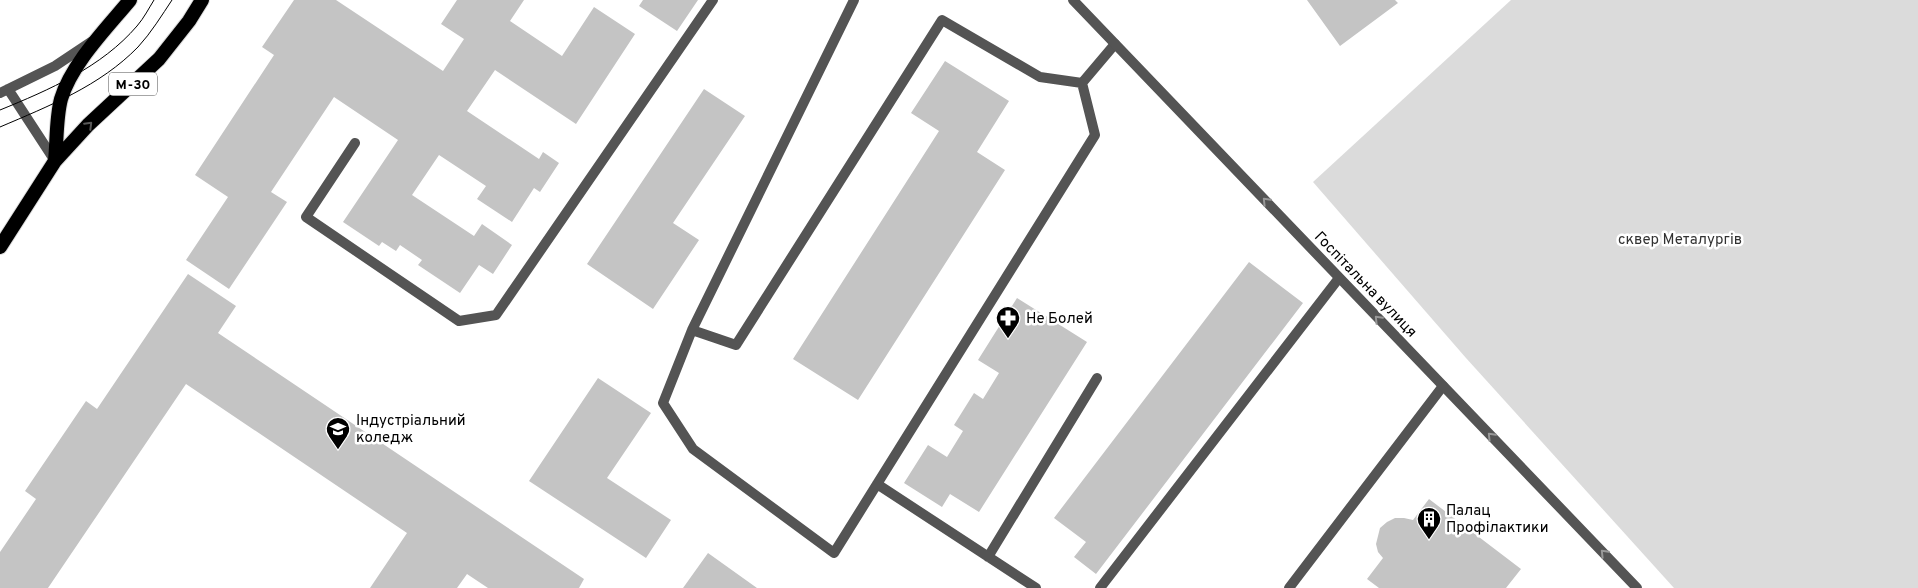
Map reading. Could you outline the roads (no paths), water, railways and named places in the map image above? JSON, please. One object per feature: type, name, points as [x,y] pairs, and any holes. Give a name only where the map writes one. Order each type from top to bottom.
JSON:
[{"type":"highway","name":"М-30","points":[[56,161],[61,100],[69,78],[99,36],[130,0]]},
{"type":"highway","name":"М-30","points":[[0,247],[56,161],[88,125],[159,59],[202,0]]},
{"type":"street","points":[[355,143],[306,217],[459,321],[496,315],[713,0]]},
{"type":"street","points":[[854,0],[692,330],[663,403],[693,449],[834,553],[1095,135],[1082,83]]},
{"type":"street","name":"Госпітальна вулиця","points":[[1073,0],[1637,588]]},
{"type":"street","points":[[692,330],[736,345],[942,20],[1040,76],[1082,83]]},
{"type":"street","points":[[56,161],[4,91],[55,66],[99,36]]},
{"type":"street","points":[[1082,83],[1115,44]]},
{"type":"street","points":[[1100,588],[1339,278]]},
{"type":"street","points":[[988,557],[1097,378]]},
{"type":"street","points":[[1289,588],[1443,386]]},
{"type":"street","points":[[877,484],[1036,588]]},
{"type":"tram line","points":[[0,110],[74,76],[108,54],[137,26],[154,0]]},
{"type":"tram line","points":[[0,127],[73,94],[107,73],[138,47],[172,0]]},
{"type":"place","name":"Не Болей","points":[[1008,339]]},
{"type":"place","name":"Індустріальний коледж","points":[[338,450]]},
{"type":"place","name":"Палац Профілактики","points":[[1429,540]]},
{"type":"park label","name":"сквер Металургів","points":[[1680,239]]}]
